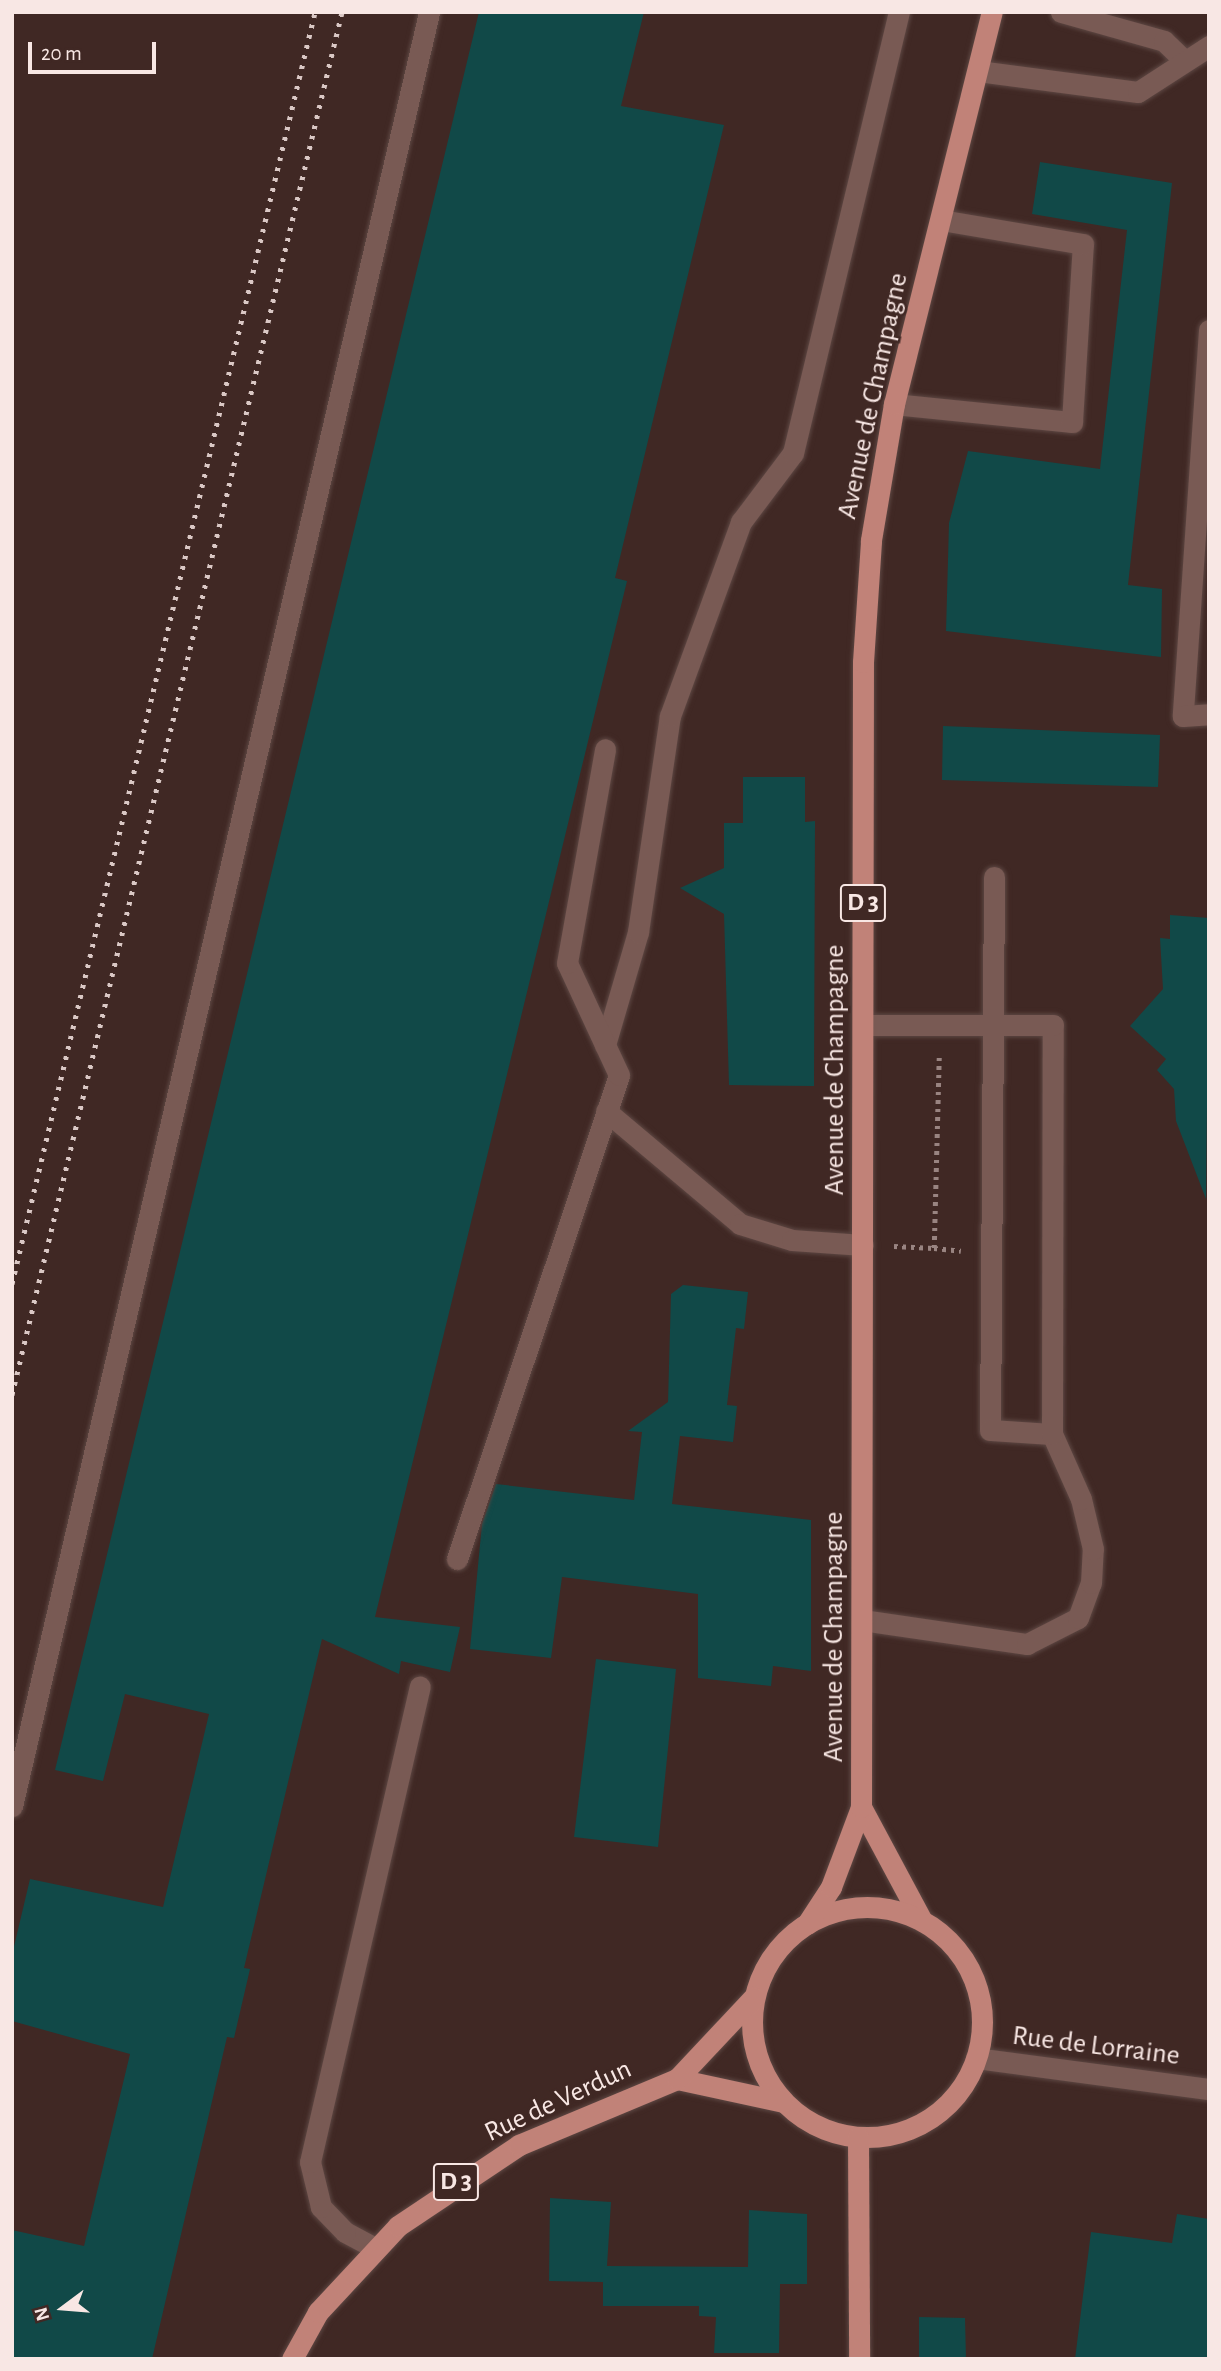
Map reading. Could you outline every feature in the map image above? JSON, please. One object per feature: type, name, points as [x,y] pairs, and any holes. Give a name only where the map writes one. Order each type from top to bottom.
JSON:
[{"type":"main road","name":"Avenue de Champagne","points":[[807,1924],[831,1887],[860,1807],[863,662],[871,540],[894,404],[992,12]]},
{"type":"main road","name":"Avenue de Champagne","points":[[860,1807],[922,1921]]},
{"type":"main road","points":[[864,1907],[922,1921],[954,1949],[979,1995],[976,2058],[958,2092],[930,2118],[896,2134],[858,2137],[830,2132],[783,2102],[756,2053],[754,1997],[783,1943],[807,1924],[864,1907]]},
{"type":"main road","name":"Rue de Verdun","points":[[292,2359],[318,2312],[375,2248],[456,2182],[519,2145],[677,2079],[754,1997]]},
{"type":"main road","name":"Rue de Verdun","points":[[677,2079],[783,2102]]},
{"type":"main road","points":[[858,2137],[859,2359]]},
{"type":"street","points":[[12,1806],[429,12]]},
{"type":"street","points":[[605,1045],[638,932],[670,716],[741,522],[793,453],[899,12]]},
{"type":"street","points":[[1062,12],[1164,41],[1185,61]]},
{"type":"street","points":[[978,71],[1138,92],[1209,46]]},
{"type":"street","points":[[894,404],[1072,422],[1083,244],[941,220]]},
{"type":"street","points":[[1209,330],[1183,716],[1209,714]]},
{"type":"street","points":[[457,1559],[619,1074],[567,963],[605,748]]},
{"type":"street","points":[[994,877],[995,1055],[990,1430],[1052,1434]]},
{"type":"street","points":[[862,1619],[1027,1644],[1078,1618],[1091,1583],[1093,1549],[1081,1499],[1052,1434],[1053,1025],[863,1025]]},
{"type":"street","points":[[606,1111],[740,1224],[792,1240],[863,1244]]},
{"type":"street","points":[[375,2248],[345,2232],[321,2207],[310,2162],[420,1687]]},
{"type":"street","name":"Rue de Lorraine","points":[[976,2058],[1209,2089]]},
{"type":"path","points":[[863,1244],[934,1248],[939,1055],[995,1055]]},
{"type":"path","points":[[891,1232],[891,1260]]},
{"type":"building","points":[[479,12],[644,12],[621,106],[724,125],[615,578],[627,581],[375,1617],[460,1627],[450,1672],[401,1661],[399,1674],[322,1639],[244,1968],[250,1969],[234,2038],[227,2037],[152,2359],[12,2359],[12,2230],[84,2246],[130,2054],[12,2021],[12,1955],[30,1879],[163,1907],[209,1714],[125,1694],[103,1781],[55,1770]]},
{"type":"building","points":[[1040,162],[1172,183],[1128,585],[1162,589],[1161,657],[946,631],[949,523],[968,451],[1100,469],[1127,230],[1032,214]]},
{"type":"building","points":[[943,726],[1160,735],[1158,787],[942,780]]},
{"type":"building","points":[[743,777],[805,777],[805,822],[815,821],[814,1086],[729,1085],[724,914],[680,888],[724,868],[724,823],[743,823]]},
{"type":"building","points":[[1170,915],[1209,918],[1206,1199],[1176,1121],[1174,1089],[1157,1070],[1166,1059],[1130,1026],[1163,989],[1160,938],[1170,939]]},
{"type":"building","points":[[683,1285],[748,1292],[744,1329],[736,1328],[727,1405],[737,1406],[733,1442],[680,1436],[672,1504],[811,1520],[811,1671],[773,1666],[771,1686],[698,1678],[698,1594],[562,1577],[551,1658],[470,1649],[482,1524],[496,1484],[634,1500],[642,1432],[628,1431],[668,1402],[671,1294]]},
{"type":"building","points":[[596,1659],[676,1669],[658,1847],[574,1837]]},
{"type":"building","points":[[550,2198],[611,2202],[607,2266],[748,2267],[749,2210],[807,2214],[807,2284],[780,2284],[779,2353],[714,2353],[716,2317],[699,2316],[699,2306],[603,2306],[603,2282],[549,2281]]},
{"type":"building","points":[[1177,2214],[1209,2219],[1209,2359],[1075,2359],[1091,2232],[1172,2243]]},
{"type":"building","points":[[919,2317],[965,2318],[966,2359],[919,2359]]},
{"type":"railway","points":[[12,1284],[315,12]]},
{"type":"railway","points":[[12,1395],[342,12]]}]
